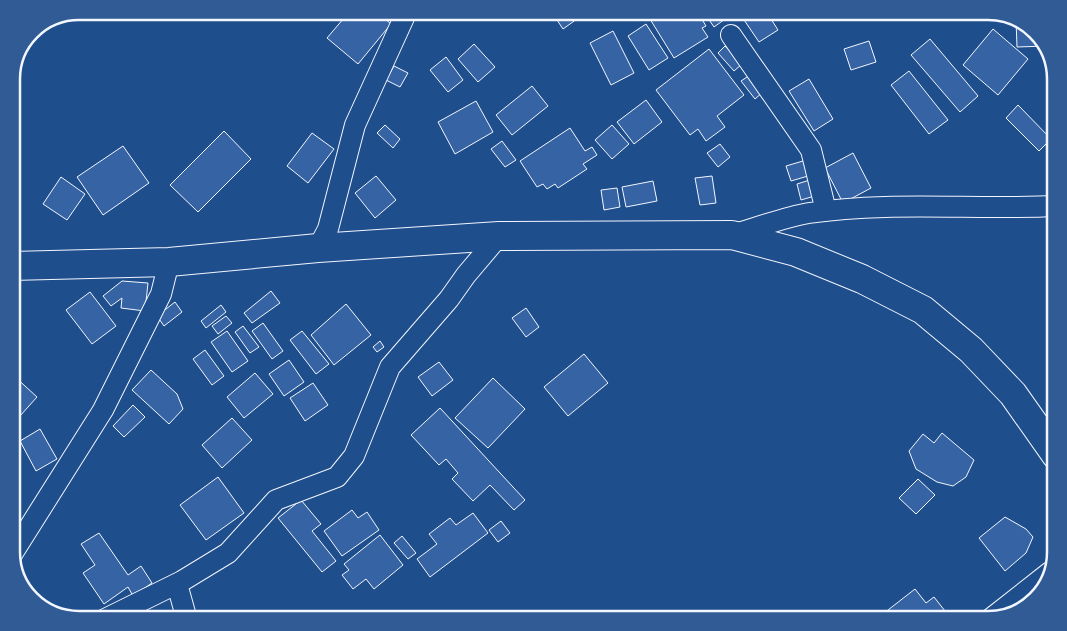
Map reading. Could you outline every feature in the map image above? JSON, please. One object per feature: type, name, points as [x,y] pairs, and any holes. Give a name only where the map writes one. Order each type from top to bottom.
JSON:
[{"type":"main road","points":[[20,266],[168,262],[318,248],[499,236],[732,235],[796,252],[862,279],[923,310],[971,350],[1013,394],[1047,442]]},
{"type":"street","points":[[318,248],[328,229],[355,124],[403,20]]},
{"type":"street","points":[[731,34],[811,150],[826,212]]},
{"type":"street","points":[[732,235],[808,213],[898,206],[1022,208],[1047,207]]},
{"type":"street","points":[[122,611],[177,584],[228,553],[276,500],[337,477],[354,456],[390,367],[499,236]]},
{"type":"street","points":[[20,542],[103,410],[161,294],[168,262]]},
{"type":"street","points":[[1003,609],[1039,580]]},
{"type":"street","points":[[177,584],[184,611]]},
{"type":"building","points":[[342,20],[386,20],[391,24],[358,64],[327,38]]},
{"type":"building","points":[[557,20],[576,20],[563,29]]},
{"type":"building","points":[[651,20],[702,20],[706,26],[702,28],[708,37],[674,58]]},
{"type":"building","points":[[709,20],[724,20],[714,27]]},
{"type":"building","points":[[744,20],[772,20],[778,30],[759,42]]},
{"type":"building","points":[[646,24],[668,58],[649,70],[628,36]]},
{"type":"building","points":[[1016,28],[1030,37],[1037,46],[1017,47]]},
{"type":"building","points":[[993,29],[1028,59],[998,95],[963,65]]},
{"type":"building","points":[[613,31],[634,73],[611,85],[590,43]]},
{"type":"building","points":[[930,39],[978,96],[960,112],[911,55]]},
{"type":"building","points":[[869,41],[876,62],[851,70],[844,49]]},
{"type":"building","points":[[474,44],[495,67],[478,82],[458,59]]},
{"type":"building","points":[[725,46],[742,64],[734,71],[718,53]]},
{"type":"building","points":[[709,49],[744,95],[717,116],[725,127],[706,141],[698,129],[690,135],[656,90]]},
{"type":"building","points":[[446,57],[463,80],[448,92],[430,70]]},
{"type":"building","points":[[394,66],[408,73],[400,87],[386,80]]},
{"type":"building","points":[[909,71],[948,120],[929,134],[891,85]]},
{"type":"building","points":[[750,75],[763,92],[755,99],[741,81]]},
{"type":"building","points":[[809,79],[833,119],[814,131],[789,91]]},
{"type":"building","points":[[532,86],[548,106],[512,135],[496,115]]},
{"type":"building","points":[[646,100],[662,122],[634,144],[617,122]]},
{"type":"building","points":[[476,101],[493,132],[455,154],[438,122]]},
{"type":"building","points":[[1018,105],[1047,135],[1047,143],[1039,151],[1006,118]]},
{"type":"building","points":[[385,125],[400,139],[393,148],[377,133]]},
{"type":"building","points":[[612,125],[629,144],[612,159],[595,140]]},
{"type":"building","points":[[570,128],[585,151],[592,147],[597,155],[583,164],[587,169],[558,188],[555,184],[547,189],[543,184],[537,187],[520,161]]},
{"type":"building","points":[[224,131],[251,159],[198,212],[170,185]]},
{"type":"building","points":[[312,133],[334,149],[308,183],[287,166]]},
{"type":"building","points":[[502,141],[516,160],[505,167],[491,149]]},
{"type":"building","points":[[720,144],[730,157],[718,167],[707,153]]},
{"type":"building","points":[[123,146],[149,183],[103,215],[77,177]]},
{"type":"building","points":[[853,153],[871,188],[843,203],[825,168]]},
{"type":"building","points":[[803,161],[808,176],[791,181],[786,166]]},
{"type":"building","points":[[376,176],[396,200],[375,218],[355,193]]},
{"type":"building","points":[[712,176],[716,203],[700,205],[695,178]]},
{"type":"building","points":[[61,177],[85,194],[67,220],[43,204]]},
{"type":"building","points":[[813,179],[818,195],[801,200],[797,184]]},
{"type":"building","points":[[653,181],[657,201],[626,207],[622,187]]},
{"type":"building","points":[[617,188],[620,207],[604,210],[601,190]]},
{"type":"building","points":[[122,281],[148,283],[145,311],[121,308],[122,298],[111,306],[103,296]]},
{"type":"building","points":[[271,291],[280,303],[252,323],[244,313]]},
{"type":"building","points":[[90,292],[116,326],[92,344],[66,310]]},
{"type":"building","points":[[175,302],[182,312],[164,326],[157,316]]},
{"type":"building","points":[[346,304],[371,335],[334,365],[311,335]]},
{"type":"building","points":[[221,305],[226,312],[206,328],[201,321]]},
{"type":"building","points":[[526,308],[539,327],[526,337],[512,318]]},
{"type":"building","points":[[226,316],[232,323],[218,334],[212,326]]},
{"type":"building","points":[[263,323],[283,351],[272,359],[252,331]]},
{"type":"building","points":[[243,326],[259,347],[250,353],[235,332]]},
{"type":"building","points":[[227,331],[248,361],[232,372],[211,342]]},
{"type":"building","points":[[302,331],[329,364],[316,374],[290,340]]},
{"type":"building","points":[[380,341],[384,347],[377,352],[373,347]]},
{"type":"building","points":[[205,350],[224,376],[212,385],[193,359]]},
{"type":"building","points":[[584,354],[608,383],[568,416],[544,387]]},
{"type":"building","points":[[289,360],[304,382],[284,396],[269,374]]},
{"type":"building","points":[[439,362],[453,380],[432,396],[418,377]]},
{"type":"building","points":[[151,370],[177,394],[183,409],[169,424],[132,390]]},
{"type":"building","points":[[255,373],[273,394],[244,418],[227,397]]},
{"type":"building","points":[[493,378],[525,409],[488,448],[455,418]]},
{"type":"building","points":[[20,381],[37,397],[20,416]]},
{"type":"building","points":[[313,383],[328,405],[305,421],[290,398]]},
{"type":"building","points":[[133,405],[145,417],[124,437],[113,426]]},
{"type":"building","points":[[440,408],[525,500],[514,510],[490,485],[473,501],[452,479],[458,473],[446,459],[439,465],[411,435]]},
{"type":"building","points":[[232,418],[252,440],[222,468],[202,445]]},
{"type":"building","points":[[40,429],[57,459],[36,471],[20,441]]},
{"type":"building","points":[[942,433],[974,460],[966,477],[953,486],[937,482],[916,469],[909,451],[923,434],[934,443]]},
{"type":"building","points":[[218,477],[244,513],[206,540],[180,505]]},
{"type":"building","points":[[918,479],[935,495],[916,514],[899,498]]},
{"type":"building","points":[[301,500],[321,524],[312,531],[336,561],[322,572],[278,518]]},
{"type":"building","points":[[352,510],[358,518],[367,512],[379,530],[342,556],[324,531]]},
{"type":"building","points":[[473,513],[488,533],[430,577],[417,559],[437,544],[429,534],[450,518],[456,525]]},
{"type":"building","points":[[1005,517],[1026,529],[1033,537],[1026,553],[1005,571],[979,538]]},
{"type":"building","points":[[501,521],[510,533],[498,542],[489,530]]},
{"type":"building","points":[[99,533],[128,575],[141,566],[152,583],[133,596],[128,587],[104,604],[83,573],[95,565],[81,544]]},
{"type":"building","points":[[380,535],[403,565],[374,589],[366,579],[353,589],[342,575],[349,570],[344,564]]},
{"type":"building","points":[[402,536],[416,553],[408,559],[394,543]]},
{"type":"building","points":[[915,589],[926,603],[934,597],[945,611],[887,611]]}]
